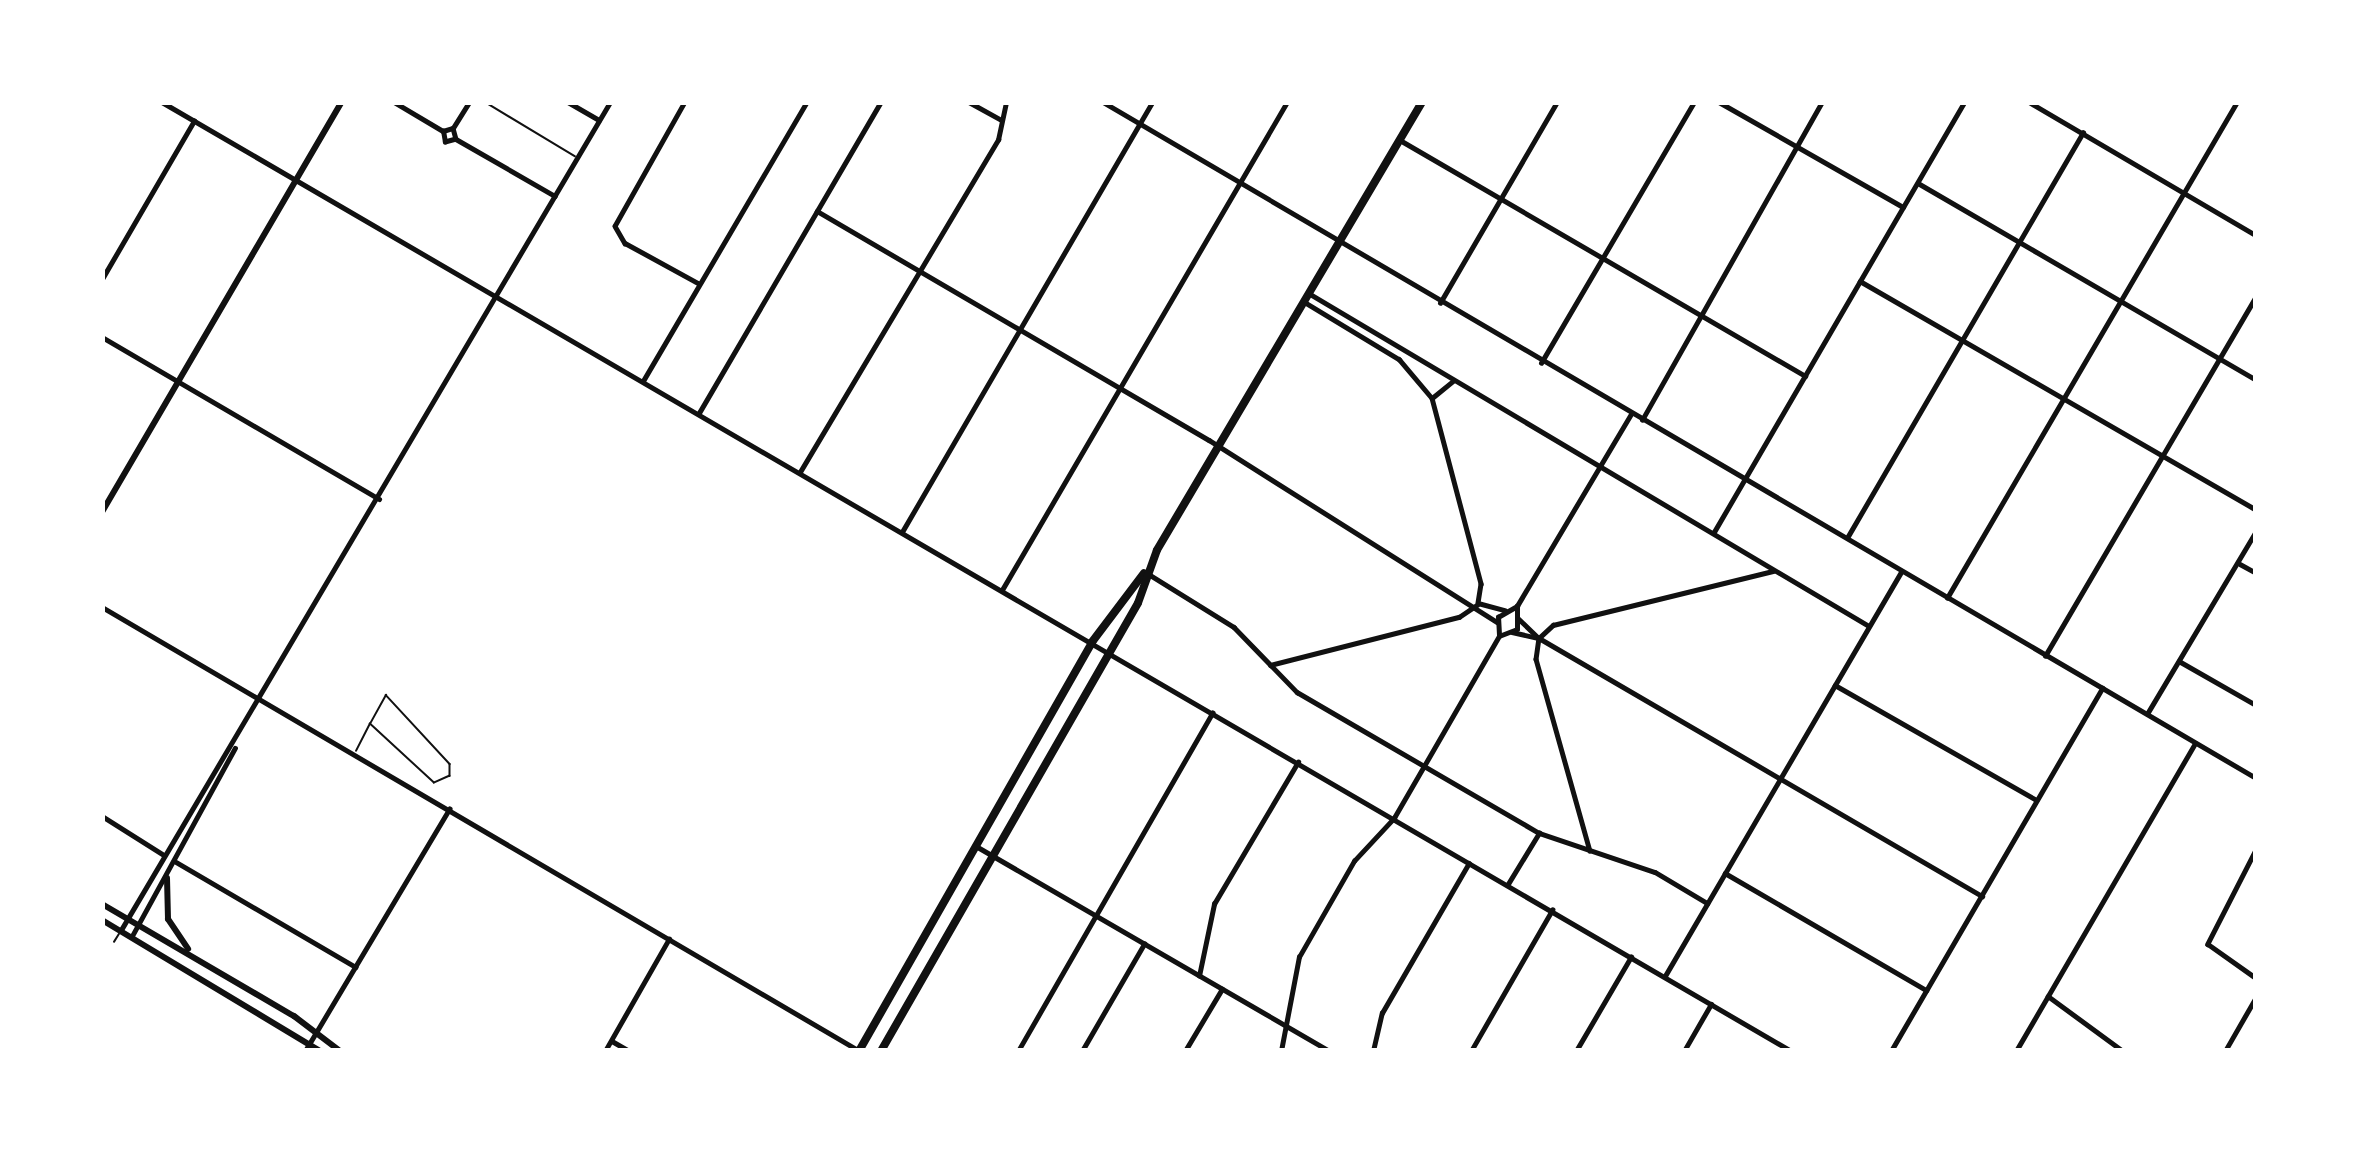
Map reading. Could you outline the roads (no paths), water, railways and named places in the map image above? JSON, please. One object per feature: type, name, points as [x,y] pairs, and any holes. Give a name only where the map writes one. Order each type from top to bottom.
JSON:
[{"type":"highway","points":[[859,1051],[1092,642],[1145,572],[1422,102]]},
{"type":"highway","points":[[881,1051],[1111,652],[1138,603],[1145,572]]},
{"type":"main road","points":[[102,512],[342,102]]},
{"type":"main road","points":[[167,878],[168,919],[194,956]]},
{"type":"main road","points":[[102,904],[317,1031],[340,1051]]},
{"type":"main road","points":[[102,920],[320,1051]]},
{"type":"street","points":[[161,102],[1791,1051]]},
{"type":"street","points":[[394,102],[443,131],[453,128],[469,102]]},
{"type":"street","points":[[568,102],[599,120]]},
{"type":"street","points":[[121,930],[262,700],[610,102]]},
{"type":"street","points":[[685,102],[615,226],[625,243],[700,284]]},
{"type":"street","points":[[644,381],[807,102]]},
{"type":"street","points":[[699,413],[881,102]]},
{"type":"street","points":[[969,102],[1000,120]]},
{"type":"street","points":[[800,472],[998,140],[1006,102]]},
{"type":"street","points":[[1103,102],[1541,363],[2256,778]]},
{"type":"street","points":[[902,532],[1152,102]]},
{"type":"street","points":[[1002,590],[1287,102]]},
{"type":"street","points":[[1440,302],[1557,102]]},
{"type":"street","points":[[1541,363],[1694,102]]},
{"type":"street","points":[[1720,102],[1903,207]]},
{"type":"street","points":[[1642,421],[1822,102]]},
{"type":"street","points":[[1714,532],[1964,102]]},
{"type":"street","points":[[2029,102],[2256,235]]},
{"type":"street","points":[[1947,598],[2237,102]]},
{"type":"street","points":[[102,279],[194,121]]},
{"type":"street","points":[[453,128],[456,139],[555,196]]},
{"type":"street","points":[[443,131],[445,142],[456,139]]},
{"type":"street","points":[[1846,539],[2083,133]]},
{"type":"street","points":[[1400,140],[1805,376]]},
{"type":"street","points":[[1918,183],[2256,380]]},
{"type":"street","points":[[818,211],[1478,604],[1506,633],[1539,638]]},
{"type":"street","points":[[1860,281],[2256,510]]},
{"type":"street","points":[[2045,656],[2256,297]]},
{"type":"street","points":[[1307,298],[1869,626]]},
{"type":"street","points":[[1307,298],[1399,359],[1432,398],[1481,584],[1478,604]]},
{"type":"street","points":[[102,337],[379,499]]},
{"type":"street","points":[[1432,398],[1454,381]]},
{"type":"street","points":[[1498,624],[1507,610],[1517,606],[1630,414]]},
{"type":"street","points":[[2147,715],[2256,531]]},
{"type":"street","points":[[2238,563],[2256,573]]},
{"type":"street","points":[[1590,851],[1536,659],[1539,638],[1553,625],[1774,571]]},
{"type":"street","points":[[1145,572],[1234,627],[1298,692],[1540,833],[1655,872],[1707,903]]},
{"type":"street","points":[[1665,976],[1901,572]]},
{"type":"street","points":[[1270,665],[1459,617],[1478,604],[1507,610],[1539,638],[1982,896]]},
{"type":"street","points":[[1282,1051],[1299,957],[1354,861],[1394,818],[1519,617],[1517,606]]},
{"type":"street","points":[[102,607],[859,1051]]},
{"type":"street","points":[[2180,661],[2256,706]]},
{"type":"street","points":[[1834,685],[2037,800]]},
{"type":"street","points":[[1891,1051],[2102,688]]},
{"type":"street","points":[[1018,1051],[1213,712]]},
{"type":"street","points":[[132,936],[243,731]]},
{"type":"street","points":[[2016,1051],[2195,742]]},
{"type":"street","points":[[1199,976],[1214,904],[1298,762]]},
{"type":"street","points":[[308,1047],[449,809]]},
{"type":"street","points":[[102,816],[164,855]]},
{"type":"street","points":[[1508,885],[1540,833]]},
{"type":"street","points":[[976,846],[1330,1051]]},
{"type":"street","points":[[2256,850],[2210,934],[2212,952],[2256,978]]},
{"type":"street","points":[[176,862],[356,967]]},
{"type":"street","points":[[1372,1051],[1382,1013],[1469,862]]},
{"type":"street","points":[[1725,873],[1927,991]]},
{"type":"street","points":[[1471,1051],[1552,910]]},
{"type":"street","points":[[605,1051],[669,939]]},
{"type":"street","points":[[1082,1051],[1144,944]]},
{"type":"street","points":[[1576,1051],[1631,957]]},
{"type":"street","points":[[1185,1051],[1222,988]]},
{"type":"street","points":[[2048,996],[2123,1051]]},
{"type":"street","points":[[2224,1051],[2256,997]]},
{"type":"street","points":[[1684,1051],[1711,1004]]},
{"type":"street","points":[[612,1040],[629,1051]]},
{"type":"lane","points":[[485,102],[578,158]]},
{"type":"lane","points":[[354,754],[370,724],[386,695],[450,764],[450,776],[434,783],[370,724]]},
{"type":"lane","points":[[114,942],[121,930]]},
{"type":"lane","points":[[123,948],[132,936]]}]
